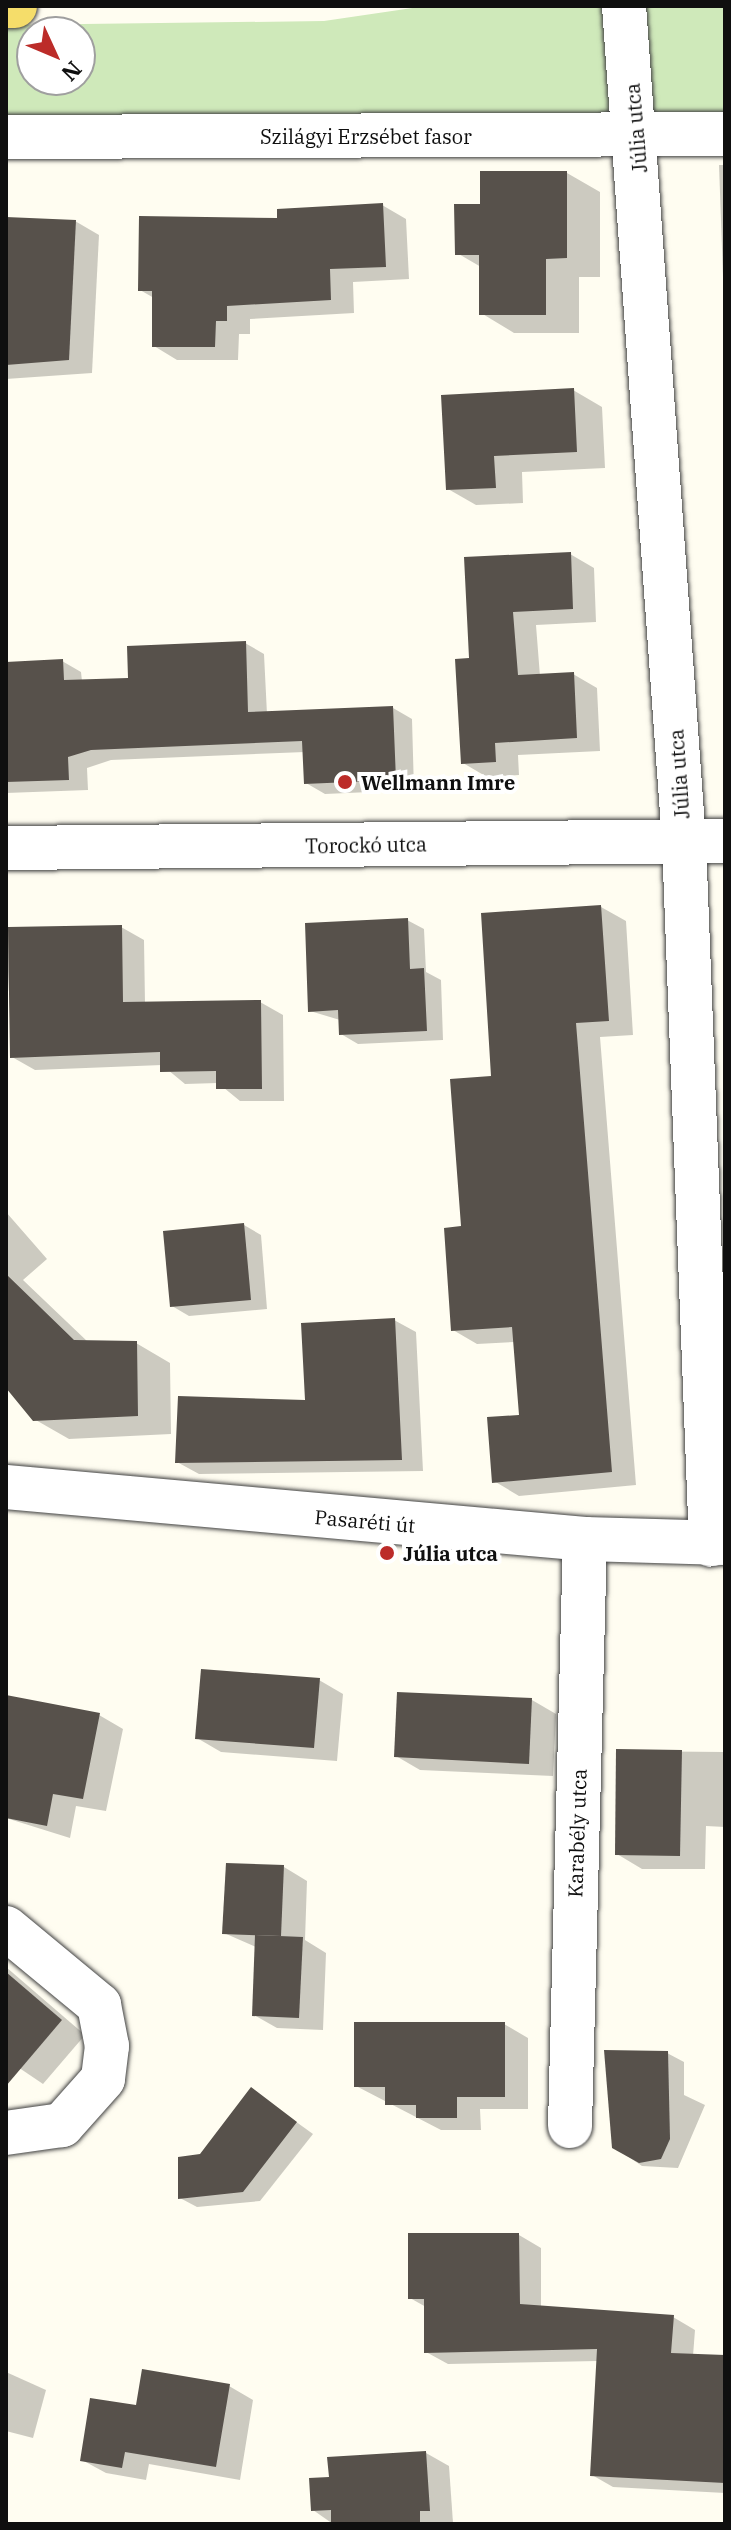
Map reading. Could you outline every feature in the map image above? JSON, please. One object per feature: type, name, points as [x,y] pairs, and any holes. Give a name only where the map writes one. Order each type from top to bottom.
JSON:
[{"type":"main road","points":[[6,6],[15,6]]},
{"type":"street","name":"Júlia utca","points":[[624,6],[704,841],[718,1544]]},
{"type":"street","name":"Szilágyi Erzsébet fasor","points":[[6,137],[725,134]]},
{"type":"street","name":"Torockó utca","points":[[6,848],[704,841]]},
{"type":"street","name":"Pasaréti út","points":[[6,1487],[585,1539],[718,1544]]},
{"type":"street","name":"Karabély utca","points":[[570,2126],[585,1539]]},
{"type":"street","points":[[6,1928],[99,2005],[107,2046],[103,2079],[74,2115],[62,2125],[6,2133]]},
{"type":"green space","points":[[426,6],[725,6],[725,121],[6,142],[6,25],[16,25],[16,96],[96,96],[96,24],[324,21]]},
{"type":"building","points":[[480,171],[567,171],[567,258],[546,259],[546,315],[479,315],[479,255],[455,255],[454,204],[480,204]]},
{"type":"building","points":[[383,203],[386,267],[330,269],[331,300],[227,306],[227,321],[216,321],[215,347],[152,347],[152,291],[138,291],[139,216],[277,218],[277,209]]},
{"type":"building","points":[[6,217],[76,220],[69,360],[6,365]]},
{"type":"building","points":[[574,388],[577,452],[494,456],[496,488],[446,490],[441,395]]},
{"type":"building","points":[[571,552],[573,609],[513,612],[518,675],[574,672],[577,738],[495,743],[496,762],[461,764],[455,659],[469,658],[464,557]]},
{"type":"building","points":[[246,641],[248,712],[393,706],[396,780],[304,784],[302,741],[91,750],[68,757],[69,780],[6,782],[6,662],[63,659],[64,680],[128,678],[127,646]]},
{"type":"building","points":[[601,905],[609,1021],[576,1023],[612,1472],[492,1483],[487,1417],[519,1415],[512,1327],[451,1331],[444,1228],[461,1226],[450,1079],[491,1076],[481,913]]},
{"type":"building","points":[[408,918],[410,969],[424,968],[427,1031],[339,1035],[338,1010],[308,1012],[305,923]]},
{"type":"building","points":[[122,925],[123,1002],[261,1000],[262,1089],[216,1089],[216,1071],[160,1072],[160,1052],[10,1058],[8,927]]},
{"type":"building","points":[[244,1223],[251,1300],[170,1307],[163,1231]]},
{"type":"building","points":[[6,1274],[74,1340],[137,1341],[138,1416],[33,1421],[6,1388]]},
{"type":"building","points":[[395,1318],[402,1460],[175,1463],[178,1396],[305,1400],[301,1323]]},
{"type":"building","points":[[201,1669],[320,1678],[314,1748],[195,1739]]},
{"type":"building","points":[[397,1692],[532,1698],[529,1764],[394,1757]]},
{"type":"building","points":[[6,1695],[100,1713],[83,1799],[53,1794],[47,1826],[6,1818]]},
{"type":"building","points":[[616,1749],[682,1750],[680,1856],[615,1855]]},
{"type":"building","points":[[226,1863],[284,1865],[281,1936],[222,1934]]},
{"type":"building","points":[[255,1935],[303,1937],[299,2018],[252,2016]]},
{"type":"building","points":[[6,1972],[62,2020],[6,2086]]},
{"type":"building","points":[[354,2022],[505,2022],[505,2097],[457,2097],[457,2118],[416,2118],[416,2105],[385,2105],[385,2087],[354,2087]]},
{"type":"building","points":[[604,2050],[668,2051],[670,2139],[661,2159],[639,2163],[612,2148]]},
{"type":"building","points":[[251,2087],[297,2122],[243,2192],[178,2199],[178,2157],[200,2154]]},
{"type":"building","points":[[408,2233],[519,2233],[520,2304],[674,2315],[671,2353],[725,2355],[725,2483],[590,2476],[597,2349],[424,2353],[424,2299],[408,2299]]},
{"type":"building","points":[[142,2369],[230,2384],[216,2467],[125,2452],[122,2468],[80,2461],[90,2398],[136,2405]]},
{"type":"building","points":[[426,2451],[430,2511],[420,2511],[420,2524],[331,2524],[331,2510],[311,2511],[309,2478],[329,2477],[327,2457]]},
{"type":"place","name":"Wellmann Imre","points":[[345,782]]},
{"type":"place","name":"Júlia utca","points":[[387,1553]]}]
